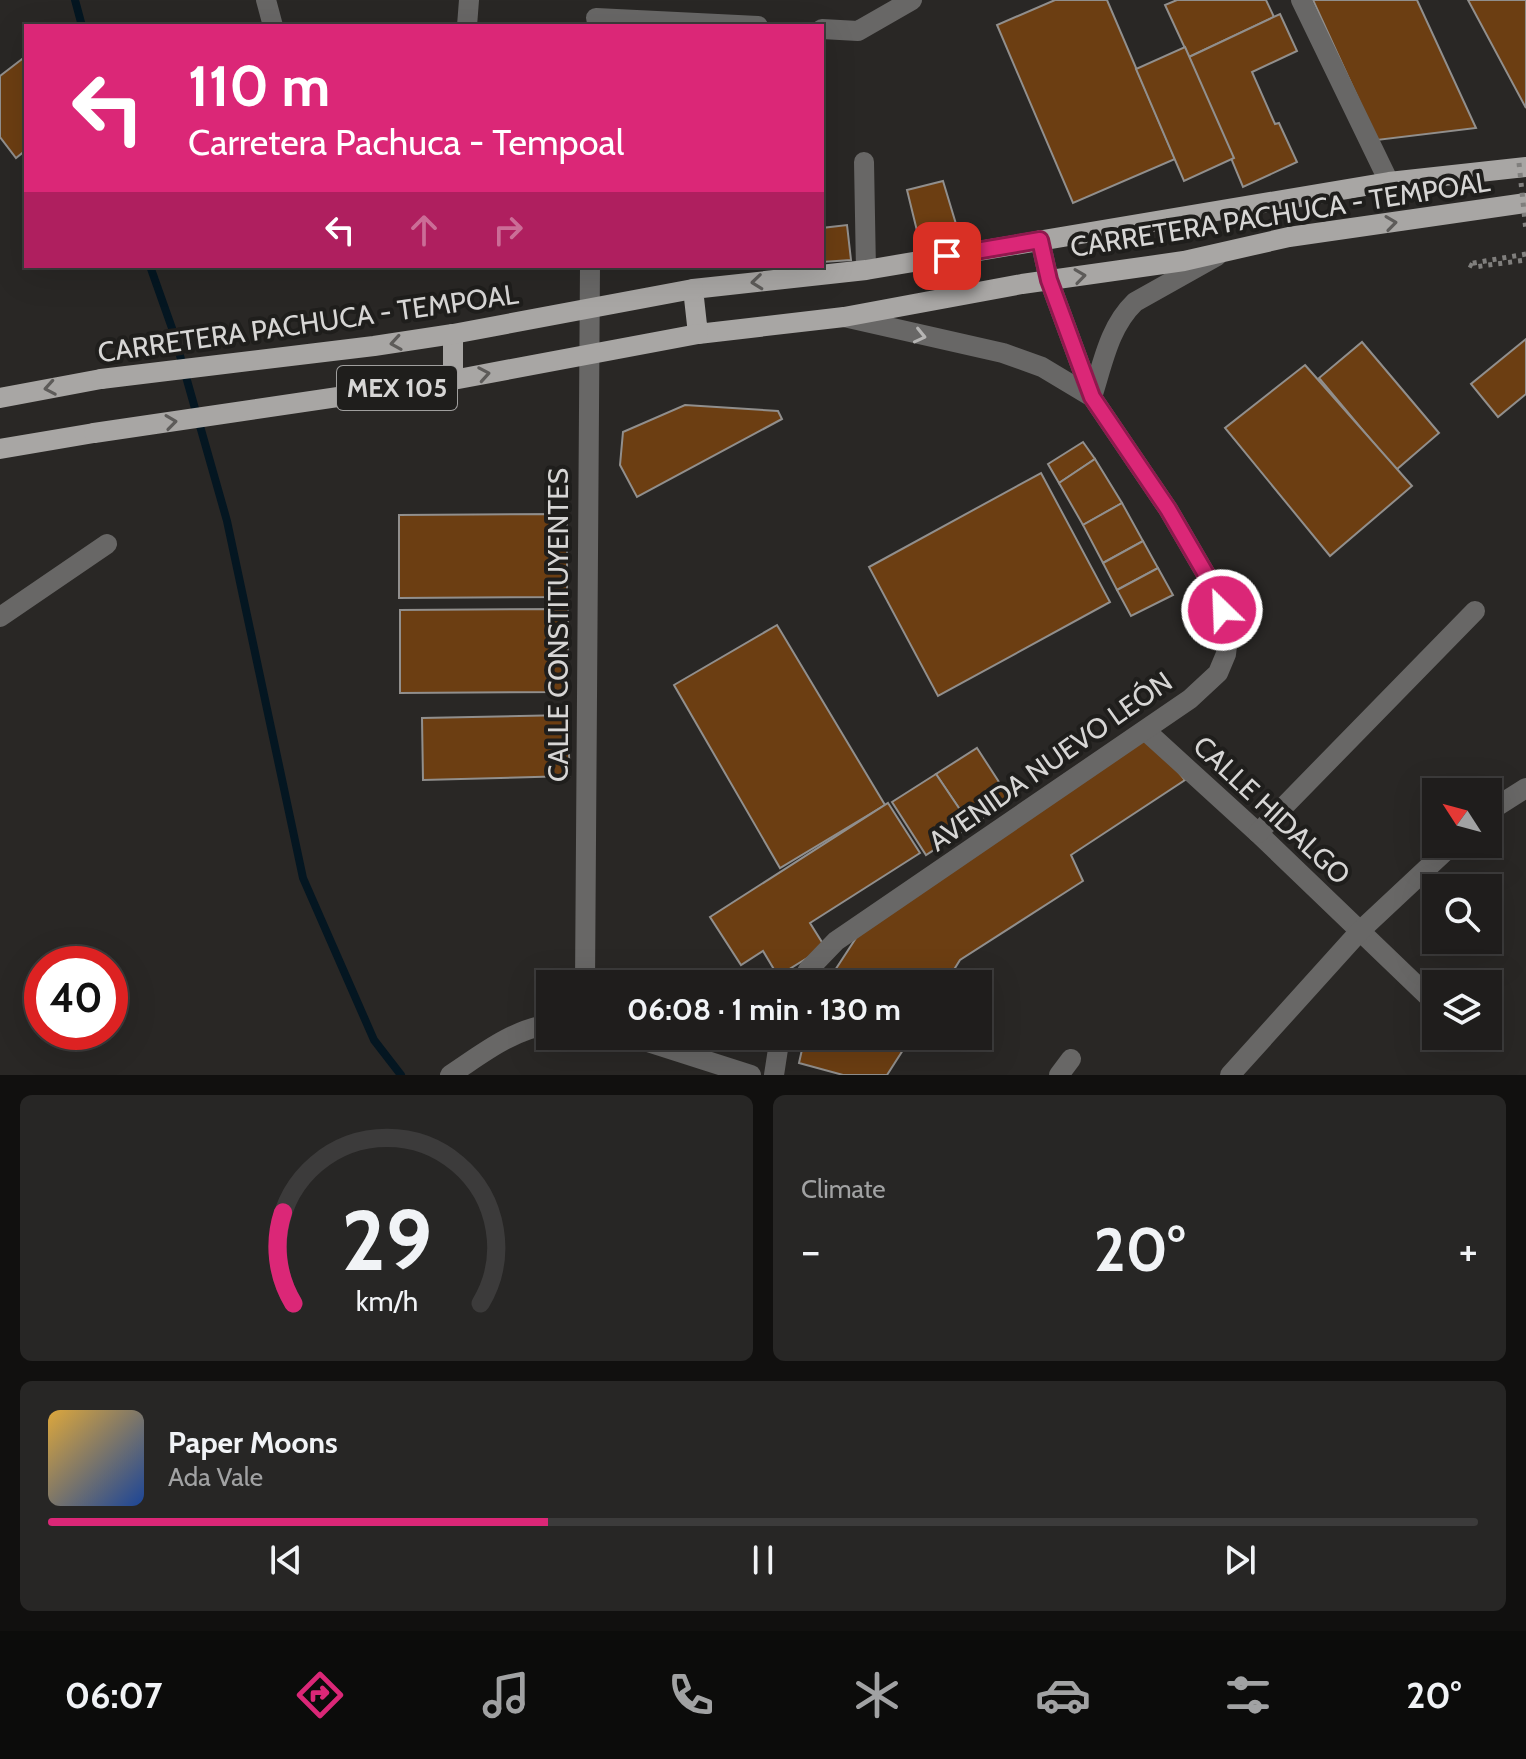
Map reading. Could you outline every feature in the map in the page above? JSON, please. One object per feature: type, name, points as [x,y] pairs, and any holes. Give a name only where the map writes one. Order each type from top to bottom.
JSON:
[{"type":"main road","name":"CARRETERA PACHUCA - TEMPOAL","points":[[0,398],[101,379],[453,334],[693,289],[866,270],[1389,182],[1522,165]]},
{"type":"main road","name":"CARRETERA PACHUCA - TEMPOAL","points":[[0,449],[453,380],[698,334],[844,317],[1049,280],[1184,261],[1289,237],[1526,203]]},
{"type":"main road","points":[[693,289],[698,334]]},
{"type":"main road","points":[[453,334],[453,380]]},
{"type":"street","points":[[266,0],[272,24]]},
{"type":"street","points":[[467,24],[469,0]]},
{"type":"street","points":[[824,29],[858,31],[912,0]]},
{"type":"street","points":[[1301,0],[1389,182]]},
{"type":"street","points":[[596,15],[729,24]]},
{"type":"street","points":[[864,162],[866,270]]},
{"type":"street","name":"AVENIDA NUEVO LEÓN","points":[[808,970],[836,941],[1190,699],[1218,673],[1226,654],[1228,637],[1218,595],[1168,509],[1092,397],[1049,280],[1040,240]]},
{"type":"street","points":[[844,317],[1003,353],[1042,367],[1092,397],[1113,331],[1127,309],[1224,252]]},
{"type":"street","name":"CALLE CONSTITUYENTES","points":[[585,970],[590,268]]},
{"type":"street","points":[[0,617],[107,544]]},
{"type":"street","points":[[1258,833],[1475,611]]},
{"type":"street","name":"CALLE HIDALGO","points":[[1146,731],[1258,833],[1422,991]]},
{"type":"street","points":[[1502,803],[1526,788]]},
{"type":"street","points":[[1230,1075],[1360,931],[1438,858]]},
{"type":"street","points":[[450,1075],[508,1037],[536,1026]]},
{"type":"street","points":[[673,1050],[751,1075]]},
{"type":"street","points":[[774,1075],[778,1050]]},
{"type":"path","points":[[1522,165],[1526,231]]},
{"type":"path","points":[[1526,254],[1468,264],[1474,267],[1526,260]]},
{"type":"building","points":[[1055,0],[1107,0],[1175,159],[1073,203],[997,25]]},
{"type":"building","points":[[1177,0],[1266,0],[1274,17],[1189,57],[1165,5]]},
{"type":"building","points":[[1313,0],[1417,0],[1476,128],[1377,140]]},
{"type":"building","points":[[1468,0],[1526,0],[1526,108]]},
{"type":"building","points":[[1280,14],[1297,51],[1252,72],[1275,124],[1279,123],[1297,162],[1243,187],[1189,57]]},
{"type":"building","points":[[1185,47],[1234,158],[1184,181],[1136,69]]},
{"type":"building","points":[[24,58],[24,152],[16,158],[0,137],[0,76]]},
{"type":"building","points":[[943,181],[959,234],[919,239],[907,190]]},
{"type":"building","points":[[847,225],[851,260],[824,262],[824,228]]},
{"type":"building","points":[[1526,339],[1526,394],[1498,417],[1471,384]]},
{"type":"building","points":[[1362,342],[1439,433],[1396,470],[1319,378]]},
{"type":"building","points":[[1305,365],[1412,486],[1330,556],[1225,428]]},
{"type":"building","points":[[685,405],[778,411],[782,419],[637,497],[620,465],[623,432]]},
{"type":"building","points":[[1083,442],[1095,459],[1059,483],[1048,464]]},
{"type":"building","points":[[1095,459],[1122,503],[1083,525],[1059,483]]},
{"type":"building","points":[[1041,473],[1110,602],[938,696],[869,567]]},
{"type":"building","points":[[1122,503],[1143,541],[1103,563],[1083,525]]},
{"type":"building","points":[[567,514],[567,597],[399,598],[399,515]]},
{"type":"building","points":[[1143,541],[1158,568],[1117,590],[1103,563]]},
{"type":"building","points":[[1158,568],[1173,595],[1131,616],[1117,590]]},
{"type":"building","points":[[568,609],[568,692],[400,693],[400,610]]},
{"type":"building","points":[[777,625],[885,805],[780,868],[674,685]]},
{"type":"building","points":[[567,715],[570,776],[423,780],[422,718]]},
{"type":"building","points":[[1149,737],[1185,780],[1071,855],[1083,881],[960,960],[954,970],[835,970],[858,935]]},
{"type":"building","points":[[977,748],[1010,799],[971,826],[936,774]]},
{"type":"building","points":[[936,774],[971,826],[926,855],[892,802]]},
{"type":"building","points":[[888,803],[920,853],[810,923],[825,947],[788,970],[774,970],[763,951],[741,965],[710,917]]},
{"type":"building","points":[[802,1050],[903,1050],[887,1075],[843,1075],[799,1063]]},
{"type":"waterway","points":[[75,0],[81,24]]},
{"type":"waterway","points":[[151,268],[173,331],[227,521],[303,878],[374,1040],[401,1075]]},
{"type":"route","points":[[947,256],[1040,240],[1049,280],[1092,397],[1168,509],[1218,595],[1222,610]]}]
